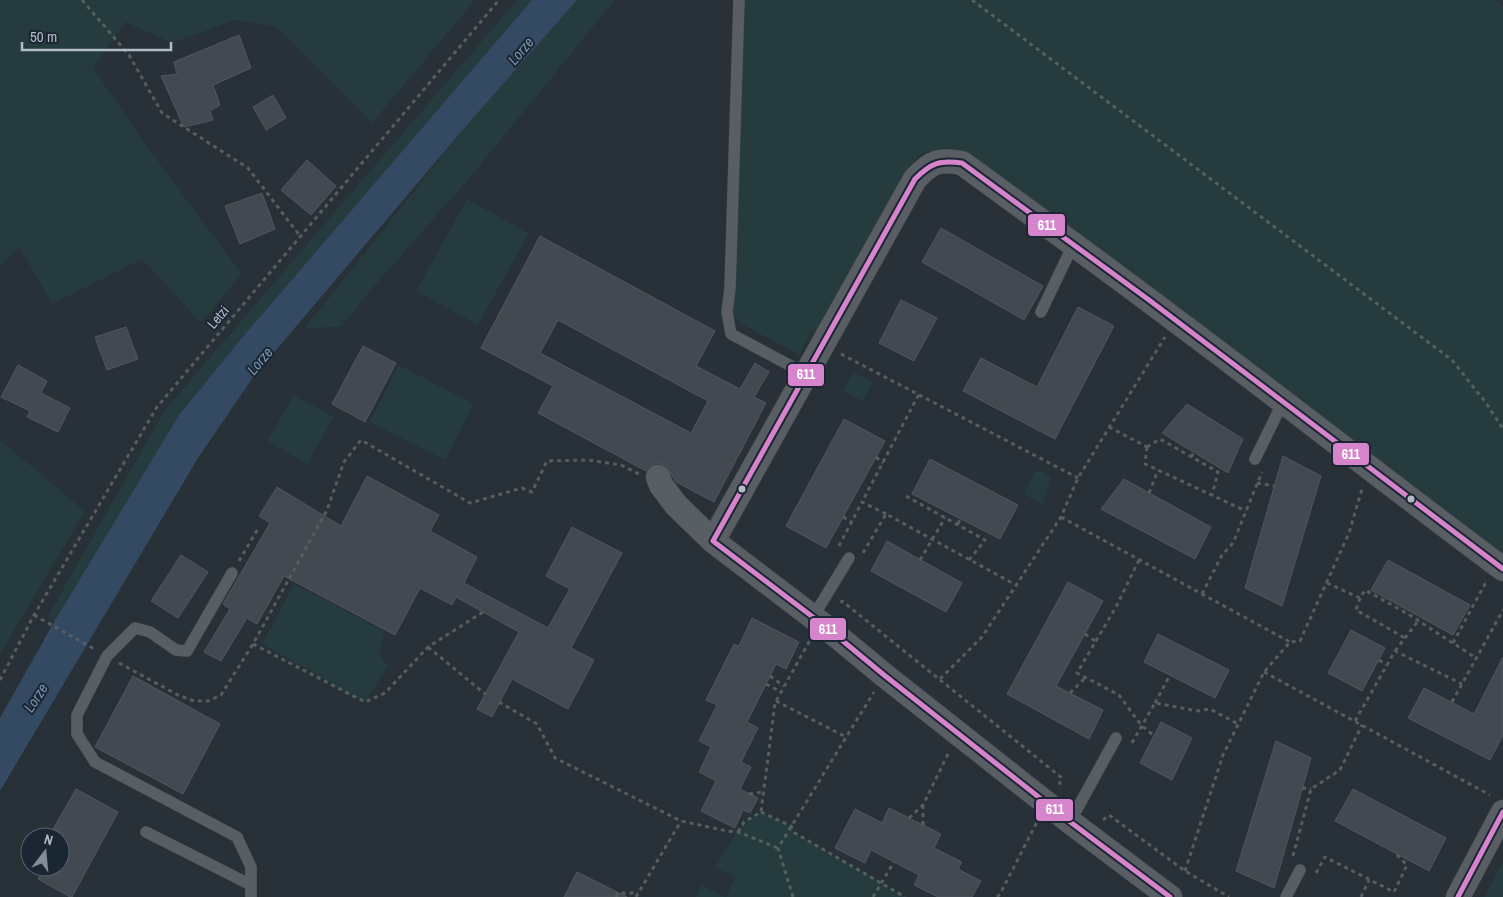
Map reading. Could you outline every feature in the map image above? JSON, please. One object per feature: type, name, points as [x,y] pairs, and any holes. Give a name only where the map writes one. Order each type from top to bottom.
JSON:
[{"type":"street","points":[[713,541],[915,179],[927,166],[943,160],[962,163],[1176,320],[1499,566]]},
{"type":"street","points":[[660,481],[676,505],[713,541],[817,627],[1073,815],[1170,897]]},
{"type":"street","points":[[1458,897],[1499,805]]},
{"type":"lane","points":[[739,0],[730,288],[727,312],[731,334],[806,374]]},
{"type":"lane","points":[[1041,312],[1073,245]]},
{"type":"lane","points":[[1255,459],[1284,402]]},
{"type":"lane","points":[[817,627],[848,558]]},
{"type":"lane","points":[[146,832],[251,891],[251,867],[237,837],[94,762],[77,734],[77,715],[107,656],[134,628],[150,632],[176,650],[188,651],[232,573]]},
{"type":"lane","points":[[1073,815],[1116,738]]},
{"type":"lane","points":[[1286,897],[1295,867]]},
{"type":"path","points":[[82,0],[129,55],[162,113],[248,168],[300,236]]},
{"type":"path","name":"Letzi","points":[[0,680],[34,615],[156,407],[499,0]]},
{"type":"path","points":[[972,0],[1452,360],[1486,403],[1503,429]]},
{"type":"path","points":[[940,679],[982,637],[1060,517],[1078,478],[1176,320]]},
{"type":"path","points":[[823,344],[1078,478]]},
{"type":"path","points":[[920,394],[862,502],[1016,585]]},
{"type":"path","points":[[1109,428],[1147,447]]},
{"type":"path","points":[[1147,447],[1160,439],[1218,472],[1212,495]]},
{"type":"path","points":[[34,615],[178,695],[194,701],[208,701],[221,695],[252,644],[327,510],[344,462],[361,440],[470,502],[522,488],[532,492],[547,460],[588,460],[621,465],[660,481]]},
{"type":"path","points":[[1147,447],[1145,464],[1246,511]]},
{"type":"path","points":[[1190,457],[1194,452]]},
{"type":"path","points":[[876,457],[883,462]]},
{"type":"path","points":[[1060,517],[1290,642],[1300,641],[1349,533],[1369,467]]},
{"type":"path","points":[[1149,493],[1158,470]]},
{"type":"path","points":[[1257,483],[1274,486]]},
{"type":"path","points":[[906,496],[985,540],[969,560]]},
{"type":"path","points":[[862,555],[886,514]]},
{"type":"path","points":[[843,517],[852,522]]},
{"type":"path","points":[[920,560],[945,518]]},
{"type":"path","points":[[958,524],[960,519]]},
{"type":"path","points":[[232,573],[259,527]]},
{"type":"path","points":[[1202,594],[1222,555],[1233,543]]},
{"type":"path","points":[[1139,560],[1116,607],[1077,673],[1119,695],[1141,725],[1154,736]]},
{"type":"path","points":[[1453,643],[1499,566]]},
{"type":"path","points":[[1327,583],[1360,598]]},
{"type":"path","points":[[1405,638],[1356,610],[1365,590],[1409,613],[1418,621],[1476,658]]},
{"type":"path","points":[[761,812],[776,701],[817,627],[842,601],[1062,778],[1057,792],[1073,815],[1098,824],[1109,815],[1185,871],[1229,897]]},
{"type":"path","points":[[1452,702],[1503,610]]},
{"type":"path","points":[[252,644],[365,702],[385,694],[428,647],[483,612]]},
{"type":"path","points":[[1355,721],[1387,664],[1418,621]]},
{"type":"path","points":[[1085,634],[1095,641]]},
{"type":"path","points":[[1185,871],[1223,755],[1264,672],[1290,642]]},
{"type":"path","points":[[428,647],[486,694]]},
{"type":"path","points":[[1396,651],[1462,684]]},
{"type":"path","points":[[1379,660],[1387,664]]},
{"type":"path","points":[[1264,672],[1355,721],[1499,805]]},
{"type":"path","points":[[1128,750],[1170,675]]},
{"type":"path","points":[[770,676],[784,686]]},
{"type":"path","points":[[1070,693],[1086,677]]},
{"type":"path","points":[[766,684],[781,692]]},
{"type":"path","points":[[793,897],[778,848],[875,690]]},
{"type":"path","points":[[776,701],[846,737]]},
{"type":"path","points":[[500,702],[537,724],[555,758],[681,821],[738,832],[778,848]]},
{"type":"path","points":[[1154,704],[1197,711],[1210,709],[1238,724]]},
{"type":"path","points":[[1302,788],[1311,789],[1340,770],[1362,725]]},
{"type":"path","points":[[909,818],[923,806],[950,750]]},
{"type":"path","points":[[1295,867],[1311,789]]},
{"type":"path","points":[[749,794],[763,792]]},
{"type":"path","points":[[923,806],[923,825]]},
{"type":"path","points":[[761,812],[791,826],[795,833],[905,897]]},
{"type":"path","points":[[738,832],[744,822],[761,812]]},
{"type":"path","points":[[999,896],[1038,820]]},
{"type":"path","points":[[616,897],[618,893],[637,895],[681,821]]},
{"type":"path","points":[[1316,873],[1325,857],[1394,892],[1406,865],[1394,852]]},
{"type":"path","points":[[873,897],[894,862]]},
{"type":"path","points":[[1361,897],[1369,880]]},
{"type":"green space","points":[[0,0],[475,0],[372,123],[276,27],[235,20],[172,43],[125,22],[93,68],[149,149],[242,274],[201,323],[142,259],[52,304],[20,248],[0,265]]},
{"type":"green space","points":[[517,0],[532,0],[240,340],[179,415],[54,622],[48,616],[164,411]]},
{"type":"green space","points":[[577,0],[615,0],[473,174],[341,327],[305,328],[461,132]]},
{"type":"green space","points":[[739,0],[1497,0],[1503,7],[1503,558],[965,152],[944,148],[922,153],[906,170],[817,333],[812,331],[799,355],[740,323],[727,312]]},
{"type":"green space","points":[[467,199],[529,233],[478,325],[416,291]]},
{"type":"green space","points":[[399,365],[474,404],[445,460],[370,422]]},
{"type":"green space","points":[[853,372],[873,382],[863,401],[843,391]]},
{"type":"green space","points":[[294,395],[334,417],[307,464],[267,441]]},
{"type":"green space","points":[[0,440],[85,511],[0,654]]},
{"type":"green space","points":[[1043,471],[1051,478],[1043,505],[1024,494],[1034,472]]},
{"type":"green space","points":[[294,584],[385,631],[379,653],[388,666],[365,702],[262,644]]},
{"type":"green space","points":[[761,812],[791,826],[795,833],[905,897],[726,897],[735,877],[715,867],[744,822]]},
{"type":"green space","points":[[1503,861],[1503,897],[1485,897]]},
{"type":"green space","points":[[701,885],[725,897],[696,897]]},
{"type":"water","name":"Lorze","points":[[532,0],[577,0],[461,132],[254,376],[198,458],[0,791],[0,718],[54,622],[179,415],[240,340]]},
{"type":"building","points":[[239,35],[251,68],[213,85],[220,105],[210,111],[213,120],[184,127],[161,76],[177,74],[174,62]]},
{"type":"building","points":[[273,95],[286,118],[266,130],[253,107]]},
{"type":"building","points":[[307,160],[336,186],[311,215],[281,190]]},
{"type":"building","points":[[262,193],[275,229],[240,244],[225,206]]},
{"type":"building","points":[[941,228],[1043,286],[1024,320],[922,262]]},
{"type":"building","points":[[540,236],[715,331],[696,366],[740,389],[755,363],[769,372],[754,397],[766,403],[714,502],[676,482],[666,466],[654,464],[646,471],[538,413],[553,386],[481,348]],"holes":[[[558,320],[708,401],[691,433],[540,353]]]},
{"type":"building","points":[[901,300],[937,318],[914,361],[879,343]]},
{"type":"building","points":[[1078,307],[1114,326],[1055,439],[963,391],[981,358],[1037,387]]},
{"type":"building","points":[[126,327],[138,359],[107,370],[95,337]]},
{"type":"building","points":[[363,346],[396,363],[365,422],[332,404]]},
{"type":"building","points":[[18,365],[47,381],[41,393],[70,408],[58,432],[27,417],[30,411],[1,397]]},
{"type":"building","points":[[1187,404],[1243,439],[1228,473],[1162,433]]},
{"type":"building","points":[[844,419],[885,441],[826,548],[786,526]]},
{"type":"building","points":[[1283,456],[1321,476],[1282,606],[1245,588]]},
{"type":"building","points":[[930,459],[1018,505],[1000,539],[912,494]]},
{"type":"building","points":[[367,476],[439,515],[430,531],[477,557],[464,583],[548,628],[570,589],[546,576],[572,527],[622,553],[571,648],[594,660],[568,709],[512,679],[492,717],[477,709],[519,632],[456,597],[452,605],[420,588],[395,635],[284,576],[257,624],[247,618],[221,661],[204,652],[230,609],[223,604],[270,523],[259,516],[277,487],[341,526]]},
{"type":"building","points":[[1124,479],[1211,527],[1195,559],[1101,509]]},
{"type":"building","points":[[887,541],[962,583],[946,612],[871,571]]},
{"type":"building","points":[[181,555],[208,572],[178,618],[151,601]]},
{"type":"building","points":[[1388,560],[1470,605],[1453,635],[1371,590]]},
{"type":"building","points":[[1068,582],[1103,601],[1056,686],[1103,710],[1089,739],[1007,694]]},
{"type":"building","points":[[752,618],[799,642],[786,669],[776,664],[747,722],[758,728],[741,762],[751,767],[740,789],[758,798],[750,813],[743,810],[735,828],[701,811],[716,781],[699,772],[711,747],[699,741],[717,705],[706,700],[734,644],[739,646]]},
{"type":"building","points":[[1351,630],[1385,648],[1362,691],[1328,673]]},
{"type":"building","points":[[1158,634],[1229,670],[1215,698],[1144,662]]},
{"type":"building","points":[[1503,657],[1503,735],[1490,760],[1408,718],[1424,688],[1474,714]]},
{"type":"building","points":[[133,676],[220,724],[183,794],[95,747]]},
{"type":"building","points":[[1161,722],[1192,738],[1172,780],[1140,763]]},
{"type":"building","points":[[1276,741],[1311,758],[1274,888],[1236,871]]},
{"type":"building","points":[[76,789],[118,812],[72,897],[38,879],[39,877],[70,877],[70,827],[54,827]]},
{"type":"building","points":[[1353,789],[1446,838],[1429,871],[1335,821]]},
{"type":"building","points":[[889,808],[941,834],[934,848],[962,862],[958,869],[981,881],[972,897],[938,897],[914,885],[919,875],[871,850],[865,863],[835,848],[855,809],[882,823]]},
{"type":"building","points":[[577,872],[627,897],[564,897]]},
{"type":"transit line","name":"611","points":[[713,541],[915,179],[931,166],[954,162],[962,163],[1149,300],[1503,569]]},
{"type":"transit line","name":"611","points":[[713,541],[826,627],[1069,821],[1170,897]]},
{"type":"transit line","name":"611","points":[[1458,897],[1503,812]]}]
